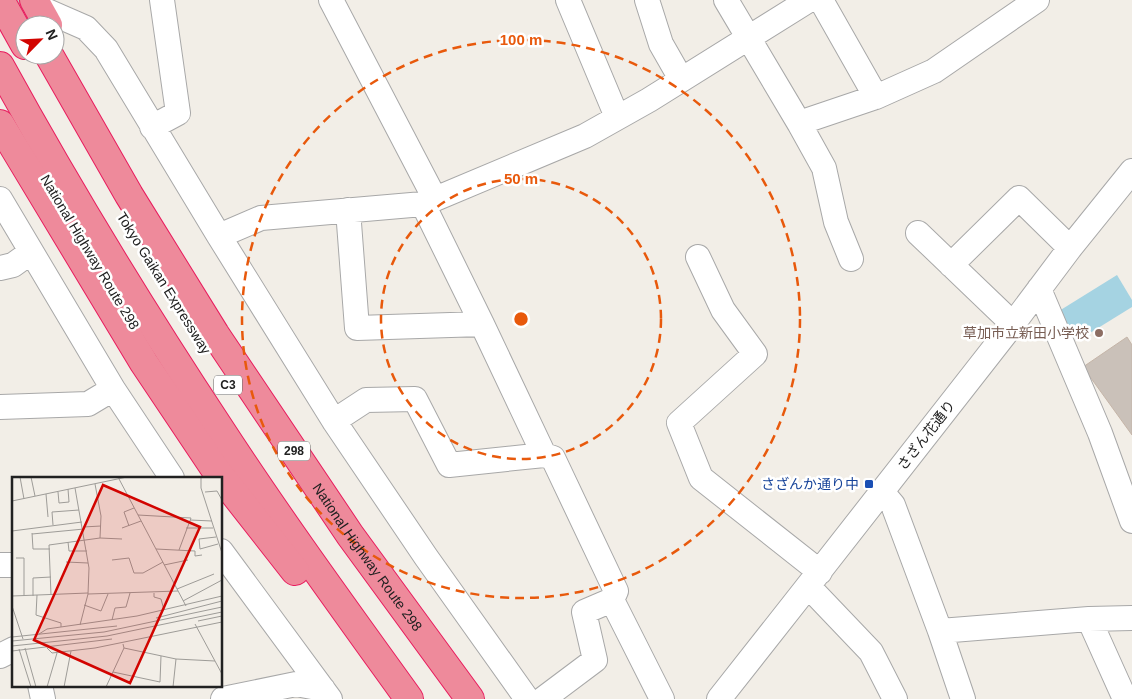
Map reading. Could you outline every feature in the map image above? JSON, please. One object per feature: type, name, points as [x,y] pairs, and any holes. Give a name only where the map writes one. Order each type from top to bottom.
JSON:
[{"type":"highway","points":[[0,0],[15,27]]},
{"type":"highway","points":[[65,57],[126,165],[198,286],[274,403],[350,535]]},
{"type":"highway","name":"Tokyo Gaikan Expressway","points":[[36,65],[107,191],[240,404],[331,534],[451,699]]},
{"type":"highway","name":"National Highway Route 298","points":[[55,65],[129,195],[210,326],[350,535],[470,699]]},
{"type":"highway","name":"C3","points":[[0,66],[84,213],[220,430],[313,566],[409,699]]},
{"type":"highway","name":"National Highway Route 298","points":[[0,98],[80,238],[173,387],[295,570],[389,699]]},
{"type":"highway","points":[[0,124],[144,363],[221,477]]},
{"type":"highway","points":[[222,478],[295,570]]},
{"type":"highway","points":[[420,631],[481,699]]},
{"type":"street","points":[[152,126],[178,113],[162,0]]},
{"type":"street","points":[[331,0],[429,201],[482,324],[544,455]]},
{"type":"street","points":[[568,0],[616,118]]},
{"type":"street","points":[[647,0],[662,44],[681,79]]},
{"type":"street","points":[[726,0],[799,122],[824,168],[836,222],[851,259]]},
{"type":"street","points":[[219,236],[261,218],[429,201],[585,136],[649,100],[809,0]]},
{"type":"street","points":[[821,0],[876,97]]},
{"type":"street","points":[[799,122],[876,97],[934,71],[1037,0]]},
{"type":"street","points":[[40,10],[86,28],[106,49],[334,421],[426,557],[527,699]]},
{"type":"street","name":"さざん花通り","points":[[719,699],[1132,171]]},
{"type":"street","points":[[951,265],[1019,198],[1070,248]]},
{"type":"street","points":[[0,199],[113,389],[171,477]]},
{"type":"street","points":[[348,210],[357,328],[482,324]]},
{"type":"street","points":[[918,233],[1013,324]]},
{"type":"street","points":[[0,268],[13,265],[31,252]]},
{"type":"street","points":[[698,257],[723,310],[755,354],[679,423],[701,478],[814,579],[871,652],[895,699]]},
{"type":"street","points":[[1039,289],[1100,433],[1132,521]]},
{"type":"street","points":[[0,407],[88,404],[113,389]]},
{"type":"street","points":[[334,421],[366,400],[415,399],[449,465],[544,455],[553,458],[616,591],[612,600],[584,612],[595,660],[543,699]]},
{"type":"street","points":[[882,492],[893,505],[963,699]]},
{"type":"street","points":[[222,552],[327,694]]},
{"type":"street","points":[[612,600],[662,699]]},
{"type":"street","points":[[940,631],[1089,619],[1132,618]]},
{"type":"street","points":[[1089,619],[1125,699]]},
{"type":"street","points":[[0,656],[12,651]]},
{"type":"street","points":[[217,686],[221,699],[296,684],[327,694]]},
{"type":"street","points":[[40,686],[43,699]]},
{"type":"water","points":[[1117,275],[1132,300],[1132,307],[1077,341],[1059,311]]},
{"type":"building","points":[[1127,337],[1132,345],[1132,435],[1083,367]]},
{"type":"tunnel","points":[[18,0],[26,15]]},
{"type":"place","name":"草加市立新田小学校","points":[[1099,333]]},
{"type":"place","name":"さざんか通り中","points":[[869,484]]}]
